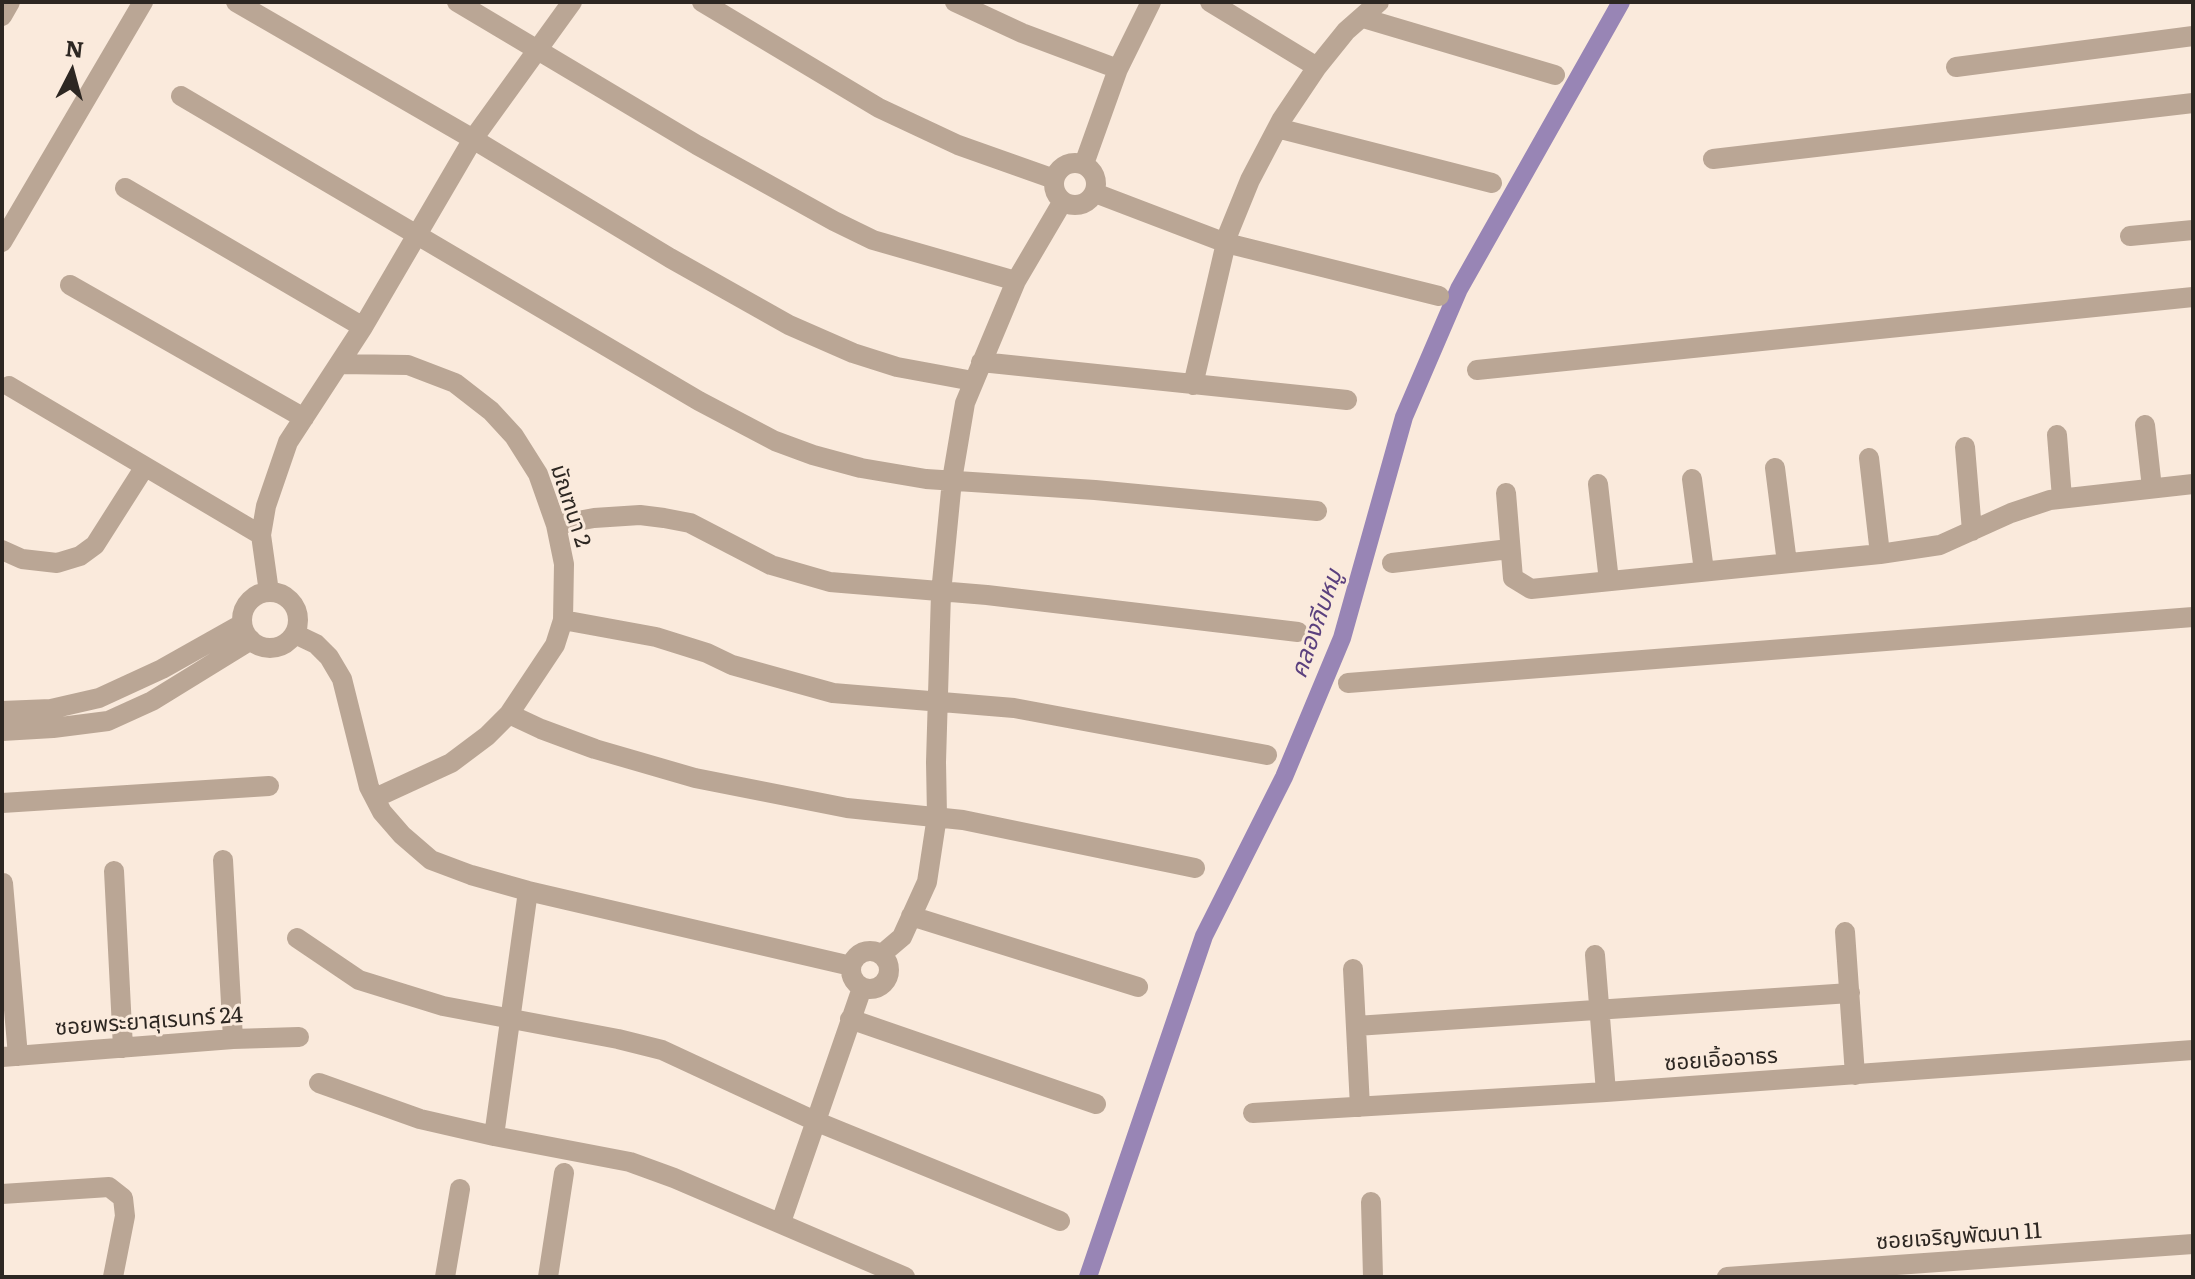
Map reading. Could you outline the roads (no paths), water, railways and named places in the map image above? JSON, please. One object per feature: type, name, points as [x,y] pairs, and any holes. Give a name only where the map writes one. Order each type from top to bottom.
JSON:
[{"type":"street","points":[[2,16],[10,2]]},
{"type":"street","points":[[2,242],[143,2]]},
{"type":"street","points":[[236,2],[473,139],[670,258],[789,325],[853,353],[897,367],[1193,385],[1347,400]]},
{"type":"street","points":[[457,2],[697,145],[834,221],[873,240],[1016,281]]},
{"type":"street","points":[[269,592],[261,535],[276,472],[288,442],[363,327],[473,139],[572,2]]},
{"type":"street","points":[[702,2],[879,108],[958,145],[1054,179]]},
{"type":"street","points":[[955,2],[1022,33],[1118,69]]},
{"type":"street","points":[[1084,164],[1118,69],[1151,2]]},
{"type":"street","points":[[1210,2],[1317,67]]},
{"type":"street","points":[[1193,385],[1226,243],[1250,180],[1277,128],[1317,67],[1346,31],[1379,2]]},
{"type":"street","points":[[1363,18],[1555,75]]},
{"type":"street","points":[[1956,67],[2193,36]]},
{"type":"street","points":[[181,96],[699,401],[775,441],[813,455],[861,468],[926,479],[1095,490],[1317,511]]},
{"type":"street","points":[[1713,159],[2193,103]]},
{"type":"street","points":[[1277,128],[1492,183]]},
{"type":"street","points":[[1066,164],[1084,164],[1096,176],[1095,193],[1080,204],[1063,201],[1055,191],[1054,179],[1058,170],[1066,164]]},
{"type":"street","points":[[125,188],[363,327]]},
{"type":"street","points":[[1095,193],[1226,243],[1439,296]]},
{"type":"street","points":[[882,954],[902,937],[927,882],[937,816],[941,593],[952,480],[965,403],[1016,281],[1063,201]]},
{"type":"street","points":[[2130,236],[2193,230]]},
{"type":"street","points":[[70,285],[304,418]]},
{"type":"street","points":[[1477,370],[2193,297]]},
{"type":"street","name":"มัณฑนา 2","points":[[340,364],[408,365],[455,383],[491,411],[514,436],[538,474],[556,525],[564,564],[563,620],[555,645],[509,714],[487,736],[451,763],[375,798]]},
{"type":"street","points":[[9,386],[261,535]]},
{"type":"street","points":[[2145,425],[2152,488]]},
{"type":"street","points":[[2057,435],[2062,498]]},
{"type":"street","points":[[1965,447],[1972,531]]},
{"type":"street","points":[[1869,458],[1880,554]]},
{"type":"street","points":[[2,550],[22,559],[57,563],[80,556],[95,545],[144,468]]},
{"type":"street","points":[[1775,468],[1787,563]]},
{"type":"street","points":[[1692,479],[1704,571]]},
{"type":"street","points":[[1598,484],[1609,581]]},
{"type":"street","points":[[1506,493],[1513,578],[1531,589],[1880,554],[1940,545],[2011,513],[2062,498],[2193,484]]},
{"type":"street","points":[[556,525],[594,518],[640,515],[677,520],[690,523],[771,565],[801,576],[845,584],[987,595],[1298,632]]},
{"type":"street","points":[[1392,563],[1509,549]]},
{"type":"street","points":[[269,592],[288,598],[295,605],[298,615],[295,634],[286,643],[274,648],[262,647],[246,632],[243,612],[248,602],[257,595],[269,592]]},
{"type":"street","points":[[1348,683],[2193,617]]},
{"type":"street","points":[[563,620],[656,637],[707,653],[732,665],[833,693],[1014,708],[1267,755]]},
{"type":"street","points":[[2,711],[51,709],[99,698],[246,632]]},
{"type":"street","points":[[2,731],[108,721],[152,701],[246,632]]},
{"type":"street","points":[[295,634],[316,644],[329,657],[342,679],[369,787],[382,812],[402,835],[431,860],[528,891],[851,966]]},
{"type":"street","points":[[509,714],[595,749],[695,778],[847,808],[937,816],[1195,868]]},
{"type":"street","points":[[2,803],[269,786]]},
{"type":"street","points":[[223,860],[233,1039]]},
{"type":"street","points":[[114,871],[123,1048]]},
{"type":"street","points":[[3,883],[10,1056]]},
{"type":"street","points":[[494,1136],[528,891]]},
{"type":"street","points":[[911,916],[1138,987]]},
{"type":"street","points":[[1845,932],[1855,1075]]},
{"type":"street","points":[[297,938],[359,980],[443,1006],[662,1050],[815,1121],[1060,1221]]},
{"type":"street","points":[[867,950],[882,954],[890,969],[878,988],[862,988],[851,975],[851,966],[859,953],[867,950]]},
{"type":"street","points":[[1595,955],[1606,1092]]},
{"type":"street","points":[[1353,969],[1360,1107]]},
{"type":"street","points":[[781,1222],[862,988]]},
{"type":"street","points":[[1356,1026],[1850,993]]},
{"type":"street","points":[[850,1019],[1096,1104]]},
{"type":"street","name":"ซอยพระยาสุเรนทร์ 24","points":[[10,1056],[299,1037]]},
{"type":"street","name":"ซอยเอิ้ออาธร","points":[[1253,1113],[1606,1092],[2193,1050]]},
{"type":"street","points":[[319,1083],[420,1119],[630,1162],[781,1222],[905,1277]]},
{"type":"street","points":[[548,1277],[564,1173]]},
{"type":"street","points":[[2,1194],[109,1187],[123,1198],[125,1216],[113,1277]]},
{"type":"street","points":[[445,1277],[460,1189]]},
{"type":"street","points":[[1371,1202],[1373,1277]]},
{"type":"street","name":"ซอยเจริญพัฒนา 11","points":[[1727,1277],[2193,1244]]},
{"type":"waterway","name":"คลองกีบหมู","points":[[1088,1277],[1204,936],[1284,777],[1342,638],[1404,417],[1459,289],[1621,2]]}]
